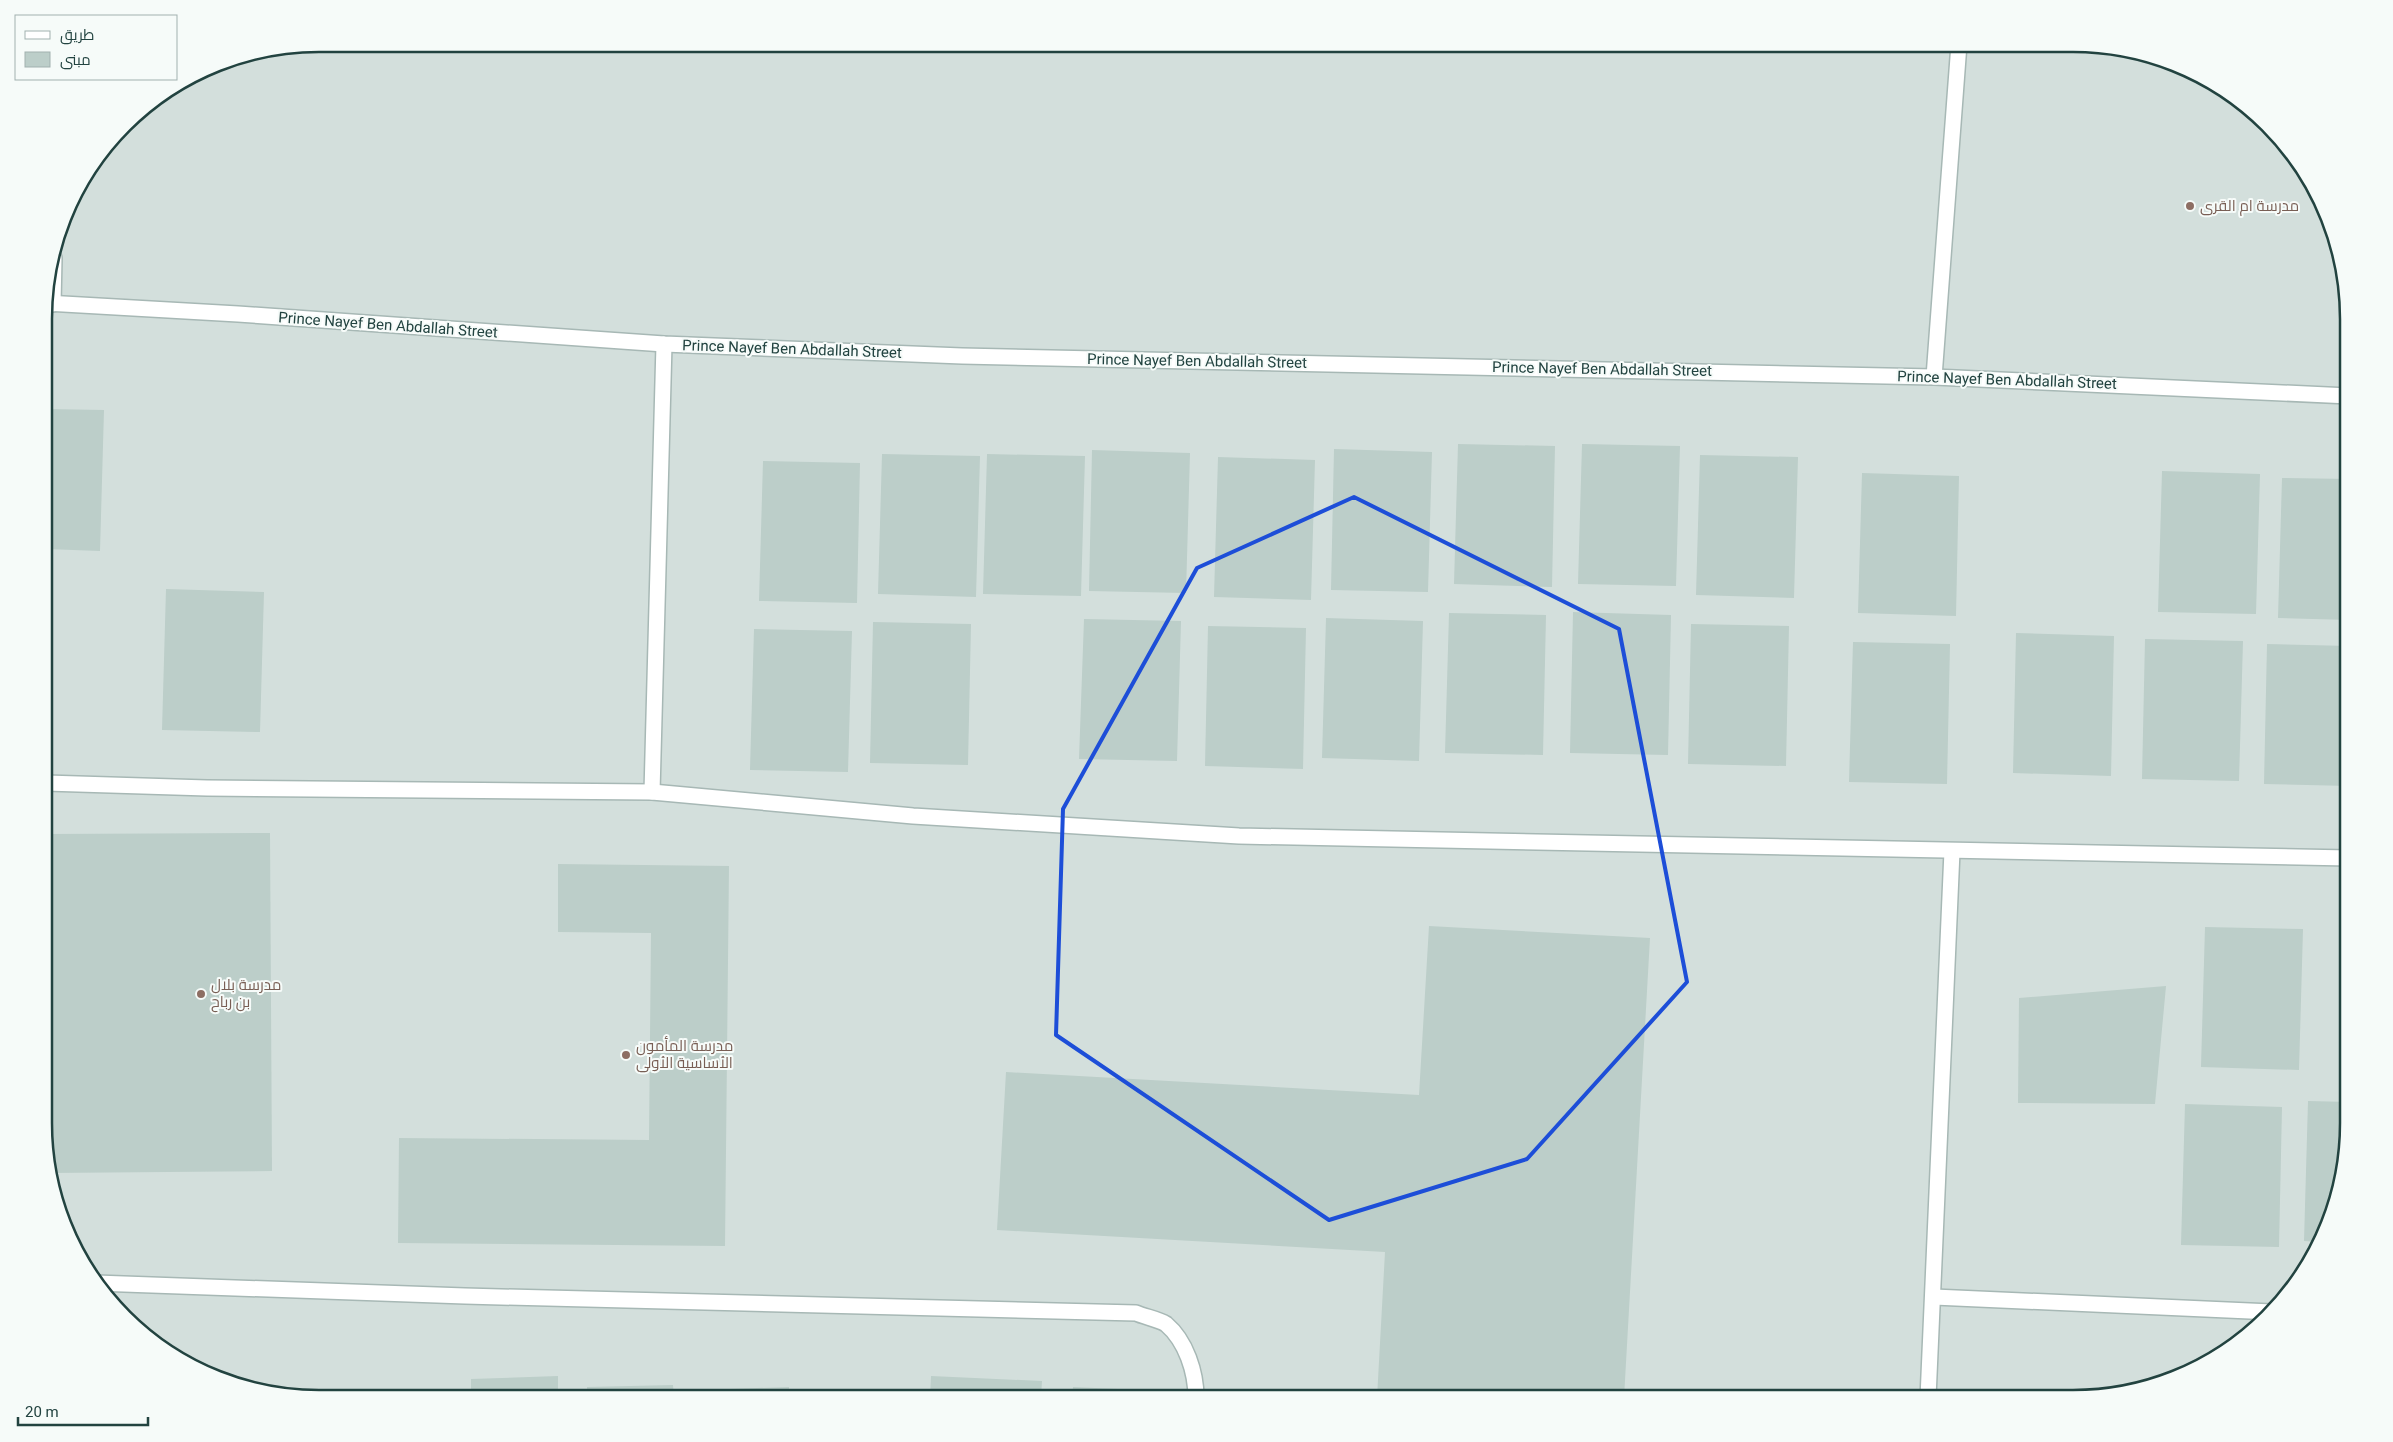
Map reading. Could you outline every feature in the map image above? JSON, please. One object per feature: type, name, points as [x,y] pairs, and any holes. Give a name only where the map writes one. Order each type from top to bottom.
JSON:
[{"type":"street","points":[[1934,376],[1958,52]]},
{"type":"street","name":"Prince Nayef Ben Abdallah Street","points":[[53,303],[238,314],[664,344],[962,356],[1934,376],[2340,396]]},
{"type":"street","points":[[652,792],[664,344]]},
{"type":"street","points":[[53,783],[207,788],[652,792],[913,816],[1239,836],[2340,858]]},
{"type":"street","points":[[1928,1390],[1952,851]]},
{"type":"street","points":[[107,1283],[465,1296],[1136,1313],[1165,1324],[1182,1344],[1190,1362],[1195,1390]]},
{"type":"street","points":[[1934,1297],[2261,1312]]},
{"type":"highlighted area","points":[[1354,497],[1619,629],[1687,982],[1527,1159],[1329,1220],[1056,1035],[1063,809],[1197,568]]},
{"type":"shaded area","points":[[320,52],[2073,52],[2108,55],[2142,62],[2175,73],[2207,88],[2236,108],[2262,131],[2285,157],[2305,186],[2326,234],[2335,268],[2340,302],[2340,1140],[2335,1174],[2326,1208],[2305,1256],[2285,1285],[2262,1311],[2236,1334],[2207,1354],[2175,1369],[2142,1380],[2108,1387],[2073,1390],[320,1390],[285,1387],[251,1380],[218,1369],[186,1354],[157,1334],[131,1311],[108,1285],[88,1256],[67,1208],[55,1157],[53,1140],[53,302],[62,251],[80,202],[88,186],[108,157],[131,131],[157,108],[186,88],[202,80],[234,67],[285,55]]},
{"type":"building","points":[[53,409],[104,410],[100,551],[53,549]]},
{"type":"building","points":[[1458,444],[1555,446],[1552,587],[1454,584]]},
{"type":"building","points":[[1582,444],[1680,446],[1676,586],[1578,584]]},
{"type":"building","points":[[1334,449],[1432,452],[1428,592],[1331,590]]},
{"type":"building","points":[[1092,450],[1190,453],[1186,593],[1089,591]]},
{"type":"building","points":[[882,454],[980,456],[976,597],[878,594]]},
{"type":"building","points":[[987,454],[1085,456],[1081,596],[983,594]]},
{"type":"building","points":[[1700,455],[1798,457],[1794,598],[1696,595]]},
{"type":"building","points":[[1218,457],[1315,460],[1311,600],[1214,597]]},
{"type":"building","points":[[763,461],[860,463],[857,603],[759,601]]},
{"type":"building","points":[[2162,471],[2260,474],[2256,614],[2158,612]]},
{"type":"building","points":[[1862,473],[1959,476],[1956,616],[1858,613]]},
{"type":"building","points":[[2282,478],[2340,479],[2340,620],[2278,618]]},
{"type":"building","points":[[166,589],[264,592],[260,732],[162,730]]},
{"type":"building","points":[[1573,612],[1671,615],[1668,755],[1570,753]]},
{"type":"building","points":[[1449,613],[1546,615],[1543,755],[1445,753]]},
{"type":"building","points":[[1326,618],[1423,621],[1419,761],[1322,758]]},
{"type":"building","points":[[1084,619],[1181,621],[1177,761],[1079,759]]},
{"type":"building","points":[[873,622],[971,624],[968,765],[870,763]]},
{"type":"building","points":[[1691,624],[1789,626],[1786,766],[1688,764]]},
{"type":"building","points":[[1208,626],[1306,628],[1303,769],[1205,766]]},
{"type":"building","points":[[754,629],[852,631],[848,772],[750,770]]},
{"type":"building","points":[[2016,633],[2114,636],[2111,776],[2013,773]]},
{"type":"building","points":[[2145,639],[2243,641],[2239,781],[2142,779]]},
{"type":"building","points":[[1853,642],[1950,644],[1947,784],[1849,782]]},
{"type":"building","points":[[2267,644],[2340,646],[2340,786],[2264,784]]},
{"type":"building","points":[[270,833],[272,1171],[58,1173],[53,1140],[53,834]]},
{"type":"building","points":[[558,864],[729,866],[725,1246],[398,1243],[399,1138],[649,1140],[651,933],[558,932]]},
{"type":"building","points":[[1429,926],[1650,938],[1624,1390],[1377,1390],[1385,1252],[997,1230],[1006,1072],[1419,1095]]},
{"type":"building","points":[[2205,927],[2303,929],[2299,1070],[2201,1067]]},
{"type":"building","points":[[2166,986],[2155,1104],[2018,1103],[2019,998]]},
{"type":"building","points":[[2308,1101],[2340,1102],[2340,1140],[2331,1191],[2312,1242],[2304,1241]]},
{"type":"building","points":[[2185,1104],[2282,1107],[2279,1247],[2181,1245]]},
{"type":"building","points":[[558,1376],[558,1390],[471,1390],[471,1379]]},
{"type":"building","points":[[931,1376],[1042,1381],[1041,1390],[930,1390]]},
{"type":"building","points":[[673,1385],[673,1390],[587,1390],[587,1387]]},
{"type":"building","points":[[789,1387],[789,1390],[703,1390]]},
{"type":"building","points":[[1073,1387],[1140,1390],[1073,1390]]},
{"type":"place","name":"مدرسة ام القرى","points":[[2190,206]]},
{"type":"place","name":"مدرسة بلال بن رباح","points":[[201,994]]},
{"type":"place","name":"مدرسة المأمون الأساسية الأولى","points":[[626,1055]]}]
